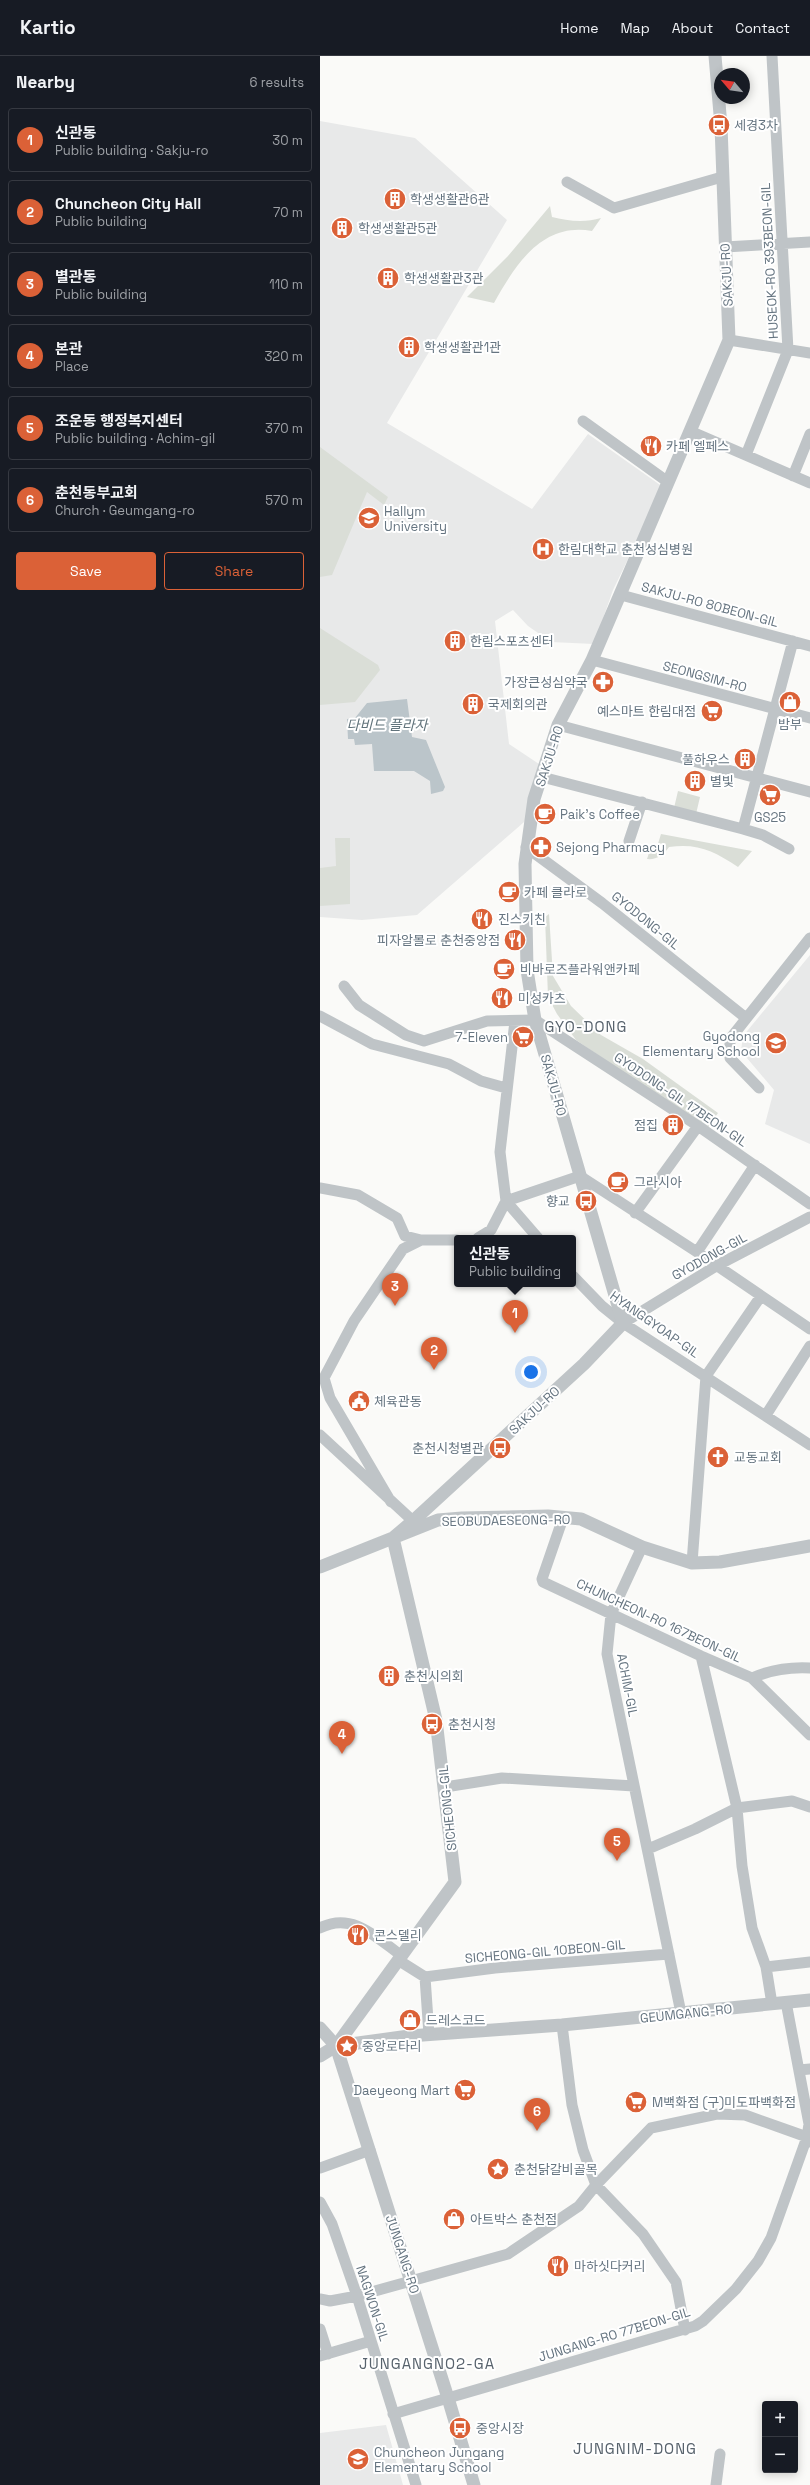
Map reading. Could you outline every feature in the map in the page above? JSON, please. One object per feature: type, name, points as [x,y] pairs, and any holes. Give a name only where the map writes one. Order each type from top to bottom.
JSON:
[{"type":"street","name":"SAKJU-RO","points":[[393,1538],[584,1364],[623,1323],[535,1020],[527,970],[526,847],[534,799],[558,725],[592,660],[729,340],[722,177],[714,56]]},
{"type":"street","name":"HUSEOK-RO 393BEON-GIL","points":[[746,456],[788,350],[772,56]]},
{"type":"street","points":[[567,182],[614,208],[722,177]]},
{"type":"street","points":[[724,247],[810,242]]},
{"type":"street","points":[[729,340],[810,353]]},
{"type":"street","points":[[583,421],[668,482]]},
{"type":"street","points":[[690,431],[810,483]]},
{"type":"street","points":[[793,476],[810,434]]},
{"type":"street","name":"SAKJU-RO 80BEON-GIL","points":[[620,594],[810,646]]},
{"type":"street","points":[[742,829],[757,780],[774,709],[793,641]]},
{"type":"street","name":"SEONGSIM-RO","points":[[592,660],[810,718]]},
{"type":"street","points":[[558,725],[757,780],[810,792]]},
{"type":"street","points":[[542,777],[742,829],[762,835],[789,850]]},
{"type":"street","points":[[629,841],[642,802]]},
{"type":"street","name":"GYODONG-GIL","points":[[526,847],[602,903],[746,1018]]},
{"type":"street","points":[[759,1088],[730,1058],[728,1051],[730,1039],[810,938]]},
{"type":"street","points":[[344,986],[359,1005],[406,1036],[424,1040],[487,1021],[535,1020]]},
{"type":"street","points":[[320,1016],[372,1044],[448,1064],[481,1081],[506,1088]]},
{"type":"street","name":"GYODONG-GIL 17BEON-GIL","points":[[535,1020],[698,1126],[810,1204]]},
{"type":"street","points":[[515,1021],[506,1088],[500,1152],[506,1201],[535,1235]]},
{"type":"street","points":[[635,1213],[698,1126]]},
{"type":"street","points":[[697,1252],[755,1165]]},
{"type":"street","points":[[483,1235],[491,1230],[506,1201],[580,1176],[697,1252],[810,1329]]},
{"type":"street","points":[[320,1188],[358,1195],[397,1218],[405,1236],[421,1240],[454,1240]]},
{"type":"street","name":"GYODONG-GIL","points":[[623,1323],[716,1266],[810,1218]]},
{"type":"street","points":[[391,1502],[330,1398],[324,1378],[354,1321],[403,1249],[421,1240]]},
{"type":"street","name":"HYANGGYOAP-GIL","points":[[576,1279],[602,1306],[623,1323],[706,1376],[810,1446]]},
{"type":"street","name":"HYANGGYOAP-GIL","points":[[706,1376],[761,1296]]},
{"type":"street","points":[[766,1416],[810,1346]]},
{"type":"street","points":[[692,1563],[706,1376]]},
{"type":"street","points":[[320,1434],[413,1521]]},
{"type":"street","name":"CHUNCHEON-RO 167BEON-GIL","points":[[563,1518],[542,1579],[543,1582],[701,1656],[752,1678],[810,1735]]},
{"type":"street","name":"SEOBUDAESEONG-RO","points":[[320,1567],[438,1520],[581,1519],[642,1547],[692,1563],[720,1562],[810,1546]]},
{"type":"street","name":"SICHEONG-GIL","points":[[336,2046],[455,1882],[436,1720],[393,1538]]},
{"type":"street","name":"ACHIM-GIL","points":[[642,1547],[611,1614],[607,1654],[648,1849],[680,2013]]},
{"type":"street","points":[[701,1656],[737,1808],[742,1866],[752,1928],[766,1967],[772,2004]]},
{"type":"street","points":[[752,1678],[763,1673],[796,1667],[810,1668]]},
{"type":"street","points":[[445,1787],[502,1778],[634,1786]]},
{"type":"street","points":[[648,1849],[695,1829],[737,1808],[792,1801],[810,1806]]},
{"type":"street","points":[[320,1928],[330,1923],[348,1922],[362,1927],[425,1977],[429,2035]]},
{"type":"street","name":"SICHEONG-GIL 10BEON-GIL","points":[[425,1977],[495,1968],[669,1954]]},
{"type":"street","points":[[766,1967],[810,1962]]},
{"type":"street","name":"GEUMGANG-RO","points":[[320,2056],[336,2046],[429,2035],[562,2025],[810,2000]]},
{"type":"street","name":"JUNGANG-RO 77BEON-GIL","points":[[448,2398],[685,2330],[703,2321],[736,2289],[758,2261],[772,2238],[809,2139],[805,2070],[786,2002]]},
{"type":"street","points":[[562,2025],[572,2104],[583,2150],[596,2184],[642,2234],[676,2282],[685,2330]]},
{"type":"street","name":"JUNGANG-RO","points":[[320,2028],[336,2046],[412,2281],[474,2485]]},
{"type":"street","points":[[320,2299],[330,2301],[357,2296],[508,2254],[578,2206],[596,2184],[652,2128],[717,2114],[745,2115],[809,2139]]},
{"type":"street","points":[[320,2168],[370,2150]]},
{"type":"street","name":"NAGWON-GIL","points":[[320,2202],[332,2224],[357,2296],[416,2485]]},
{"type":"street","points":[[320,2329],[324,2355],[371,2341]]},
{"type":"street","points":[[393,2414],[448,2398]]},
{"type":"street","points":[[716,2485],[720,2454]]},
{"type":"shaded area","name":"Hallym University","points":[[320,121],[415,138],[507,220],[387,423],[532,509],[588,434],[663,487],[613,590],[594,644],[551,642],[528,626],[513,610],[495,621],[509,744],[545,768],[531,816],[417,915],[362,920],[320,917]]},
{"type":"shaded area","points":[[550,206],[552,217],[582,221],[601,218],[592,231],[574,230],[559,233],[532,249],[511,274],[494,303],[467,297],[508,256]]},
{"type":"shaded area","points":[[320,447],[388,497],[384,505],[367,492],[332,575],[320,577]]},
{"type":"shaded area","points":[[320,628],[378,665],[380,670],[355,702],[320,705]]},
{"type":"shaded area","points":[[678,791],[700,797],[696,814],[674,808]]},
{"type":"shaded area","points":[[661,834],[752,851],[738,867],[713,853],[697,847],[689,846],[669,847],[660,856],[654,859],[647,859],[651,847],[657,847]]},
{"type":"shaded area","points":[[335,838],[350,838],[350,904],[320,906],[320,868],[336,866]]},
{"type":"shaded area","points":[[549,914],[553,976],[571,1006],[601,1035],[643,1059],[718,1113],[707,1129],[576,1040],[557,1014],[548,997],[545,917]]},
{"type":"shaded area","name":"Gyodong Elementary School","points":[[810,955],[810,1144],[765,1124],[774,1090],[741,1051],[743,1036]]},
{"type":"shaded area","name":"Chuncheon Jungang Elementary School","points":[[386,2425],[403,2485],[320,2485],[320,2433]]},
{"type":"water","name":"다비드 플라자","points":[[407,699],[412,737],[426,740],[445,787],[443,791],[431,794],[430,781],[414,771],[374,771],[372,744],[355,745],[354,739],[348,739],[347,719],[355,718],[367,703]]},
{"type":"place","name":"세경3차","points":[[719,125]]},
{"type":"place","name":"학생생활관6관","points":[[395,199]]},
{"type":"place","name":"학생생활관5관","points":[[342,228]]},
{"type":"place","name":"학생생활관3관","points":[[388,278]]},
{"type":"place","name":"학생생활관1관","points":[[409,347]]},
{"type":"place","name":"카페 엘페스","points":[[651,446]]},
{"type":"place","name":"Hallym University","points":[[369,518]]},
{"type":"place","name":"한림대학교 춘천성심병원","points":[[543,549]]},
{"type":"place","name":"한림스포츠센터","points":[[455,641]]},
{"type":"place","name":"가장큰성심약국","points":[[603,682]]},
{"type":"place","name":"밤부","points":[[790,702]]},
{"type":"place","name":"국제회의관","points":[[473,704]]},
{"type":"place","name":"예스마트 한림대점","points":[[712,711]]},
{"type":"place","name":"풀하우스","points":[[745,759]]},
{"type":"place","name":"별빛","points":[[695,781]]},
{"type":"place","name":"GS25","points":[[770,795]]},
{"type":"place","name":"Paik's Coffee","points":[[545,814]]},
{"type":"place","name":"Sejong Pharmacy","points":[[541,847]]},
{"type":"place","name":"카페 클라로","points":[[509,892]]},
{"type":"place","name":"진스키친","points":[[482,919]]},
{"type":"place","name":"피자알볼로 춘천중앙점","points":[[515,940]]},
{"type":"place","name":"비바로즈플라워앤카페","points":[[504,969]]},
{"type":"place","name":"미성카츠","points":[[502,998]]},
{"type":"place","name":"7-Eleven","points":[[523,1037]]},
{"type":"place","name":"Gyodong Elementary School","points":[[776,1043]]},
{"type":"place","name":"점집","points":[[673,1125]]},
{"type":"place","name":"그라시아","points":[[618,1182]]},
{"type":"place","name":"향교","points":[[586,1201]]},
{"type":"place","name":"별관동","points":[[395,1306]]},
{"type":"place","name":"신관동","points":[[515,1333]]},
{"type":"place","name":"Chuncheon City Hall","points":[[434,1370]]},
{"type":"place","name":"체육관동","points":[[359,1401]]},
{"type":"place","name":"춘천시청별관","points":[[500,1448]]},
{"type":"place","name":"교동교회","points":[[718,1457]]},
{"type":"place","name":"춘천시의회","points":[[389,1676]]},
{"type":"place","name":"춘천시청","points":[[432,1724]]},
{"type":"place","name":"본관","points":[[342,1754]]},
{"type":"place","name":"조운동 행정복지센터","points":[[617,1861]]},
{"type":"place","name":"콘스델리","points":[[358,1935]]},
{"type":"place","name":"드레스코드","points":[[410,2020]]},
{"type":"place","name":"중앙로타리","points":[[347,2046]]},
{"type":"place","name":"Daeyeong Mart","points":[[465,2090]]},
{"type":"place","name":"M백화점 (구)미도파백화점","points":[[636,2102]]},
{"type":"place","name":"춘천동부교회","points":[[537,2131]]},
{"type":"place","name":"춘천닭갈비골목","points":[[498,2169]]},
{"type":"place","name":"아트박스 춘천점","points":[[454,2219]]},
{"type":"place","name":"마하싯다커리","points":[[558,2266]]},
{"type":"place","name":"중앙시장","points":[[460,2428]]},
{"type":"place","name":"Chuncheon Jungang Elementary School","points":[[358,2459]]},
{"type":"district","name":"GYO-DONG","points":[[586,1027]]},
{"type":"district","name":"JUNGANGNO2-GA","points":[[427,2364]]},
{"type":"district","name":"JUNGNIM-DONG","points":[[635,2449]]}]
